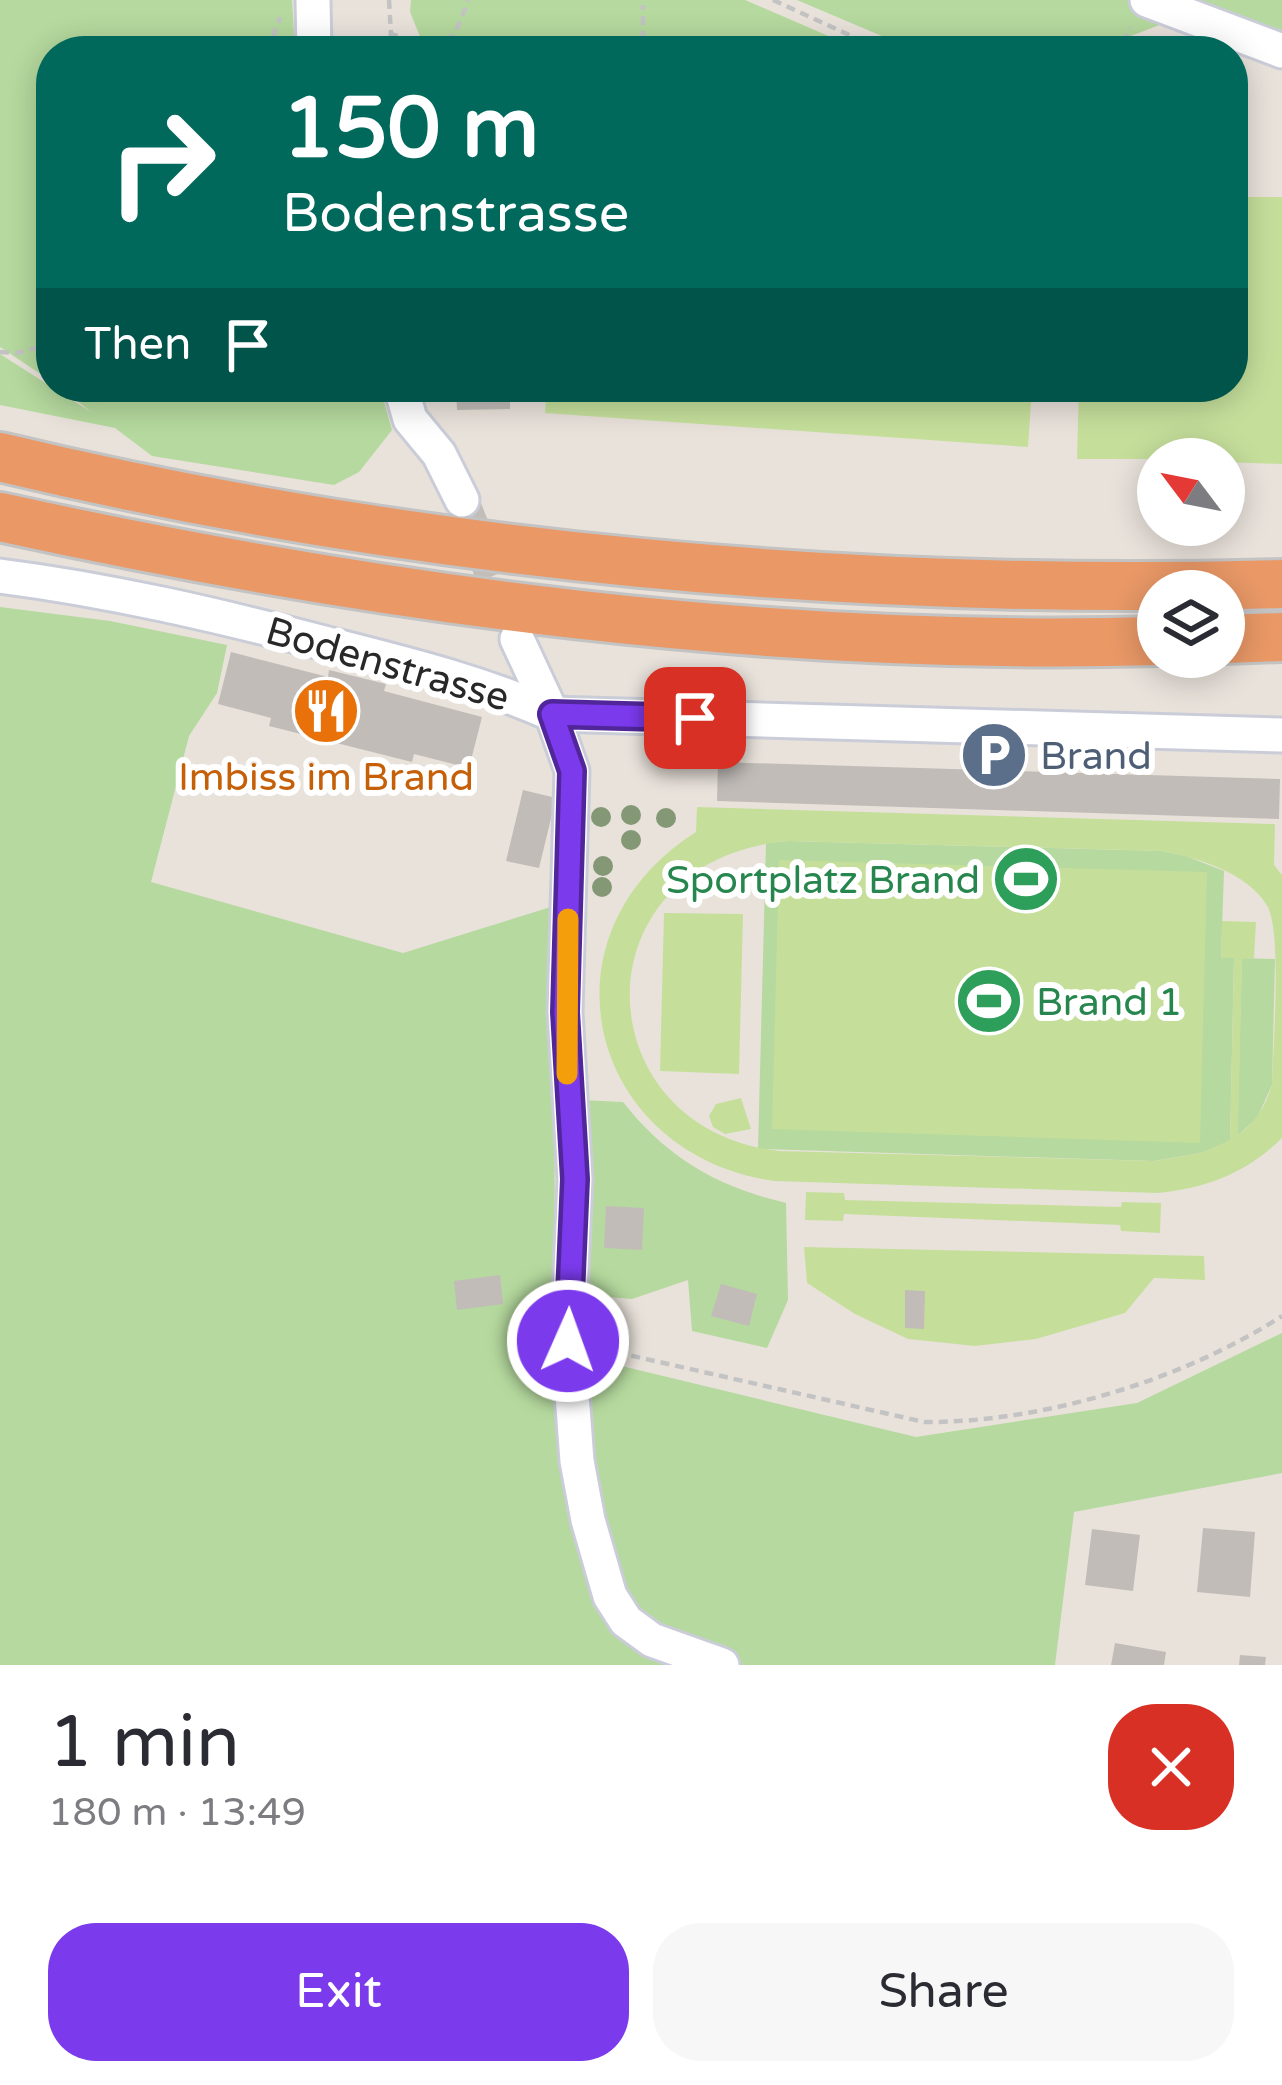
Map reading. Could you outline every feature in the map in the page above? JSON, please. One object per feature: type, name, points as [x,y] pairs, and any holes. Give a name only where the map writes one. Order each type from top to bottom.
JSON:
[{"type":"highway","points":[[0,458],[290,515],[660,564],[966,584],[1282,584]]},
{"type":"highway","points":[[0,517],[270,571],[530,609],[699,626],[917,639],[1137,641]]},
{"type":"highway","points":[[1245,638],[1282,637]]},
{"type":"street","points":[[1147,0],[1242,36]]},
{"type":"street","points":[[298,5],[309,36]]},
{"type":"street","points":[[1248,38],[1282,51]]},
{"type":"street","points":[[405,402],[410,419],[439,454],[462,500]]},
{"type":"street","name":"Bodenstrasse","points":[[0,576],[99,590],[244,622],[488,686],[552,714],[1282,735]]},
{"type":"street","points":[[517,639],[572,771],[565,1012],[575,1179],[568,1341],[577,1461],[610,1596],[626,1621],[652,1640],[722,1665]]},
{"type":"path","points":[[389,0],[390,36]]},
{"type":"path","points":[[455,36],[468,0]]},
{"type":"path","points":[[769,1],[850,36]]},
{"type":"path","points":[[278,36],[298,5]]},
{"type":"path","points":[[643,36],[644,5]]},
{"type":"path","points":[[389,32],[401,36]]},
{"type":"path","points":[[0,352],[36,348]]},
{"type":"path","points":[[568,1341],[924,1422],[968,1422],[1014,1416],[1135,1384],[1204,1357],[1282,1316]]},
{"type":"green space","points":[[0,0],[292,0],[294,36],[36,36],[36,371],[0,347]]},
{"type":"green space","points":[[411,0],[745,0],[828,36],[420,36],[410,12]]},
{"type":"green space","points":[[797,0],[1282,0],[1282,60],[1248,45],[1248,36],[1228,36],[1183,16],[1131,36],[882,36]]},
{"type":"green space","points":[[1248,197],[1282,197],[1282,464],[1245,463],[1245,438],[1137,438],[1137,459],[1077,459],[1079,402],[1248,402]]},
{"type":"green space","points":[[0,354],[36,377],[36,402],[75,402],[91,412],[79,402],[384,402],[392,430],[359,472],[334,485],[152,456],[115,428],[0,405]]},
{"type":"green space","points":[[546,402],[1031,402],[1028,447],[545,413]]},
{"type":"green space","points":[[0,607],[110,621],[227,645],[217,693],[189,736],[151,882],[403,953],[554,906],[555,1350],[916,1437],[1137,1403],[1282,1333],[1282,1473],[1074,1512],[1055,1665],[0,1665]]},
{"type":"green space","points":[[697,807],[1275,824],[1274,865],[1282,875],[1282,1138],[1224,1177],[1157,1193],[774,1181],[711,1162],[660,1130],[625,1086],[604,1035],[600,981],[613,926],[645,875],[696,832]],"holes":[[[789,841],[1162,851],[1206,863],[1248,884],[1268,907],[1272,922],[1276,967],[1272,1085],[1259,1113],[1238,1135],[1242,959],[1254,958],[1256,922],[1222,921],[1221,958],[1234,958],[1230,1140],[1201,1153],[1154,1161],[779,1151],[714,1132],[667,1095],[639,1048],[630,994],[640,941],[670,894],[719,859]]]},
{"type":"green space","name":"Brand 1","points":[[766,843],[1162,851],[1224,871],[1221,957],[1234,958],[1230,1141],[1201,1153],[1154,1161],[758,1149]]},
{"type":"green space","name":"Brand 1","points":[[779,860],[1207,872],[1200,1143],[772,1129]]},
{"type":"green space","points":[[664,913],[743,914],[739,1074],[660,1071]]},
{"type":"green space","points":[[1242,958],[1275,959],[1272,1085],[1257,1118],[1237,1136]]},
{"type":"green space","points":[[741,1098],[751,1129],[725,1134],[713,1127],[709,1116],[716,1104]]},
{"type":"green space","points":[[580,1100],[623,1102],[657,1139],[696,1168],[786,1203],[788,1300],[767,1348],[692,1331],[688,1280],[632,1299],[584,1295]]},
{"type":"green space","points":[[806,1192],[844,1193],[845,1200],[1121,1207],[1122,1202],[1161,1203],[1160,1233],[1121,1231],[1120,1225],[844,1214],[843,1221],[805,1220]]},
{"type":"green space","points":[[804,1247],[1204,1256],[1205,1280],[1154,1278],[1125,1313],[1036,1339],[975,1346],[908,1339],[855,1314],[807,1283]]},
{"type":"building","points":[[457,402],[510,402],[510,409],[457,410]]},
{"type":"building","points":[[231,652],[328,677],[329,670],[386,684],[384,691],[482,717],[469,768],[414,754],[412,762],[269,726],[271,718],[218,704]]},
{"type":"building","points":[[718,762],[1280,779],[1279,819],[717,801]]},
{"type":"building","points":[[523,790],[556,798],[539,868],[506,861]]},
{"type":"building","points":[[606,1206],[644,1208],[642,1250],[604,1248]]},
{"type":"building","points":[[500,1275],[503,1304],[457,1310],[454,1281]]},
{"type":"building","points":[[721,1284],[757,1294],[749,1326],[711,1316]]},
{"type":"building","points":[[905,1290],[925,1291],[924,1329],[905,1328]]},
{"type":"building","points":[[1203,1528],[1255,1532],[1250,1597],[1197,1592]]},
{"type":"building","points":[[1092,1529],[1140,1535],[1133,1591],[1085,1585]]},
{"type":"building","points":[[1115,1643],[1166,1652],[1164,1665],[1111,1665]]},
{"type":"building","points":[[1240,1655],[1266,1657],[1265,1665],[1239,1665]]},
{"type":"tunnel","points":[[462,500],[510,620]]},
{"type":"slow traffic","points":[[567,1074],[568,919]]},
{"type":"place","name":"Imbiss im Brand","points":[[326,711]]},
{"type":"place","name":"Brand","points":[[994,755]]},
{"type":"place","name":"Sportplatz Brand","points":[[1026,879]]},
{"type":"place","name":"Brand 1","points":[[989,1001]]},
{"type":"route","points":[[568,1341],[575,1179],[565,1012],[572,771],[552,714],[695,718]]}]
